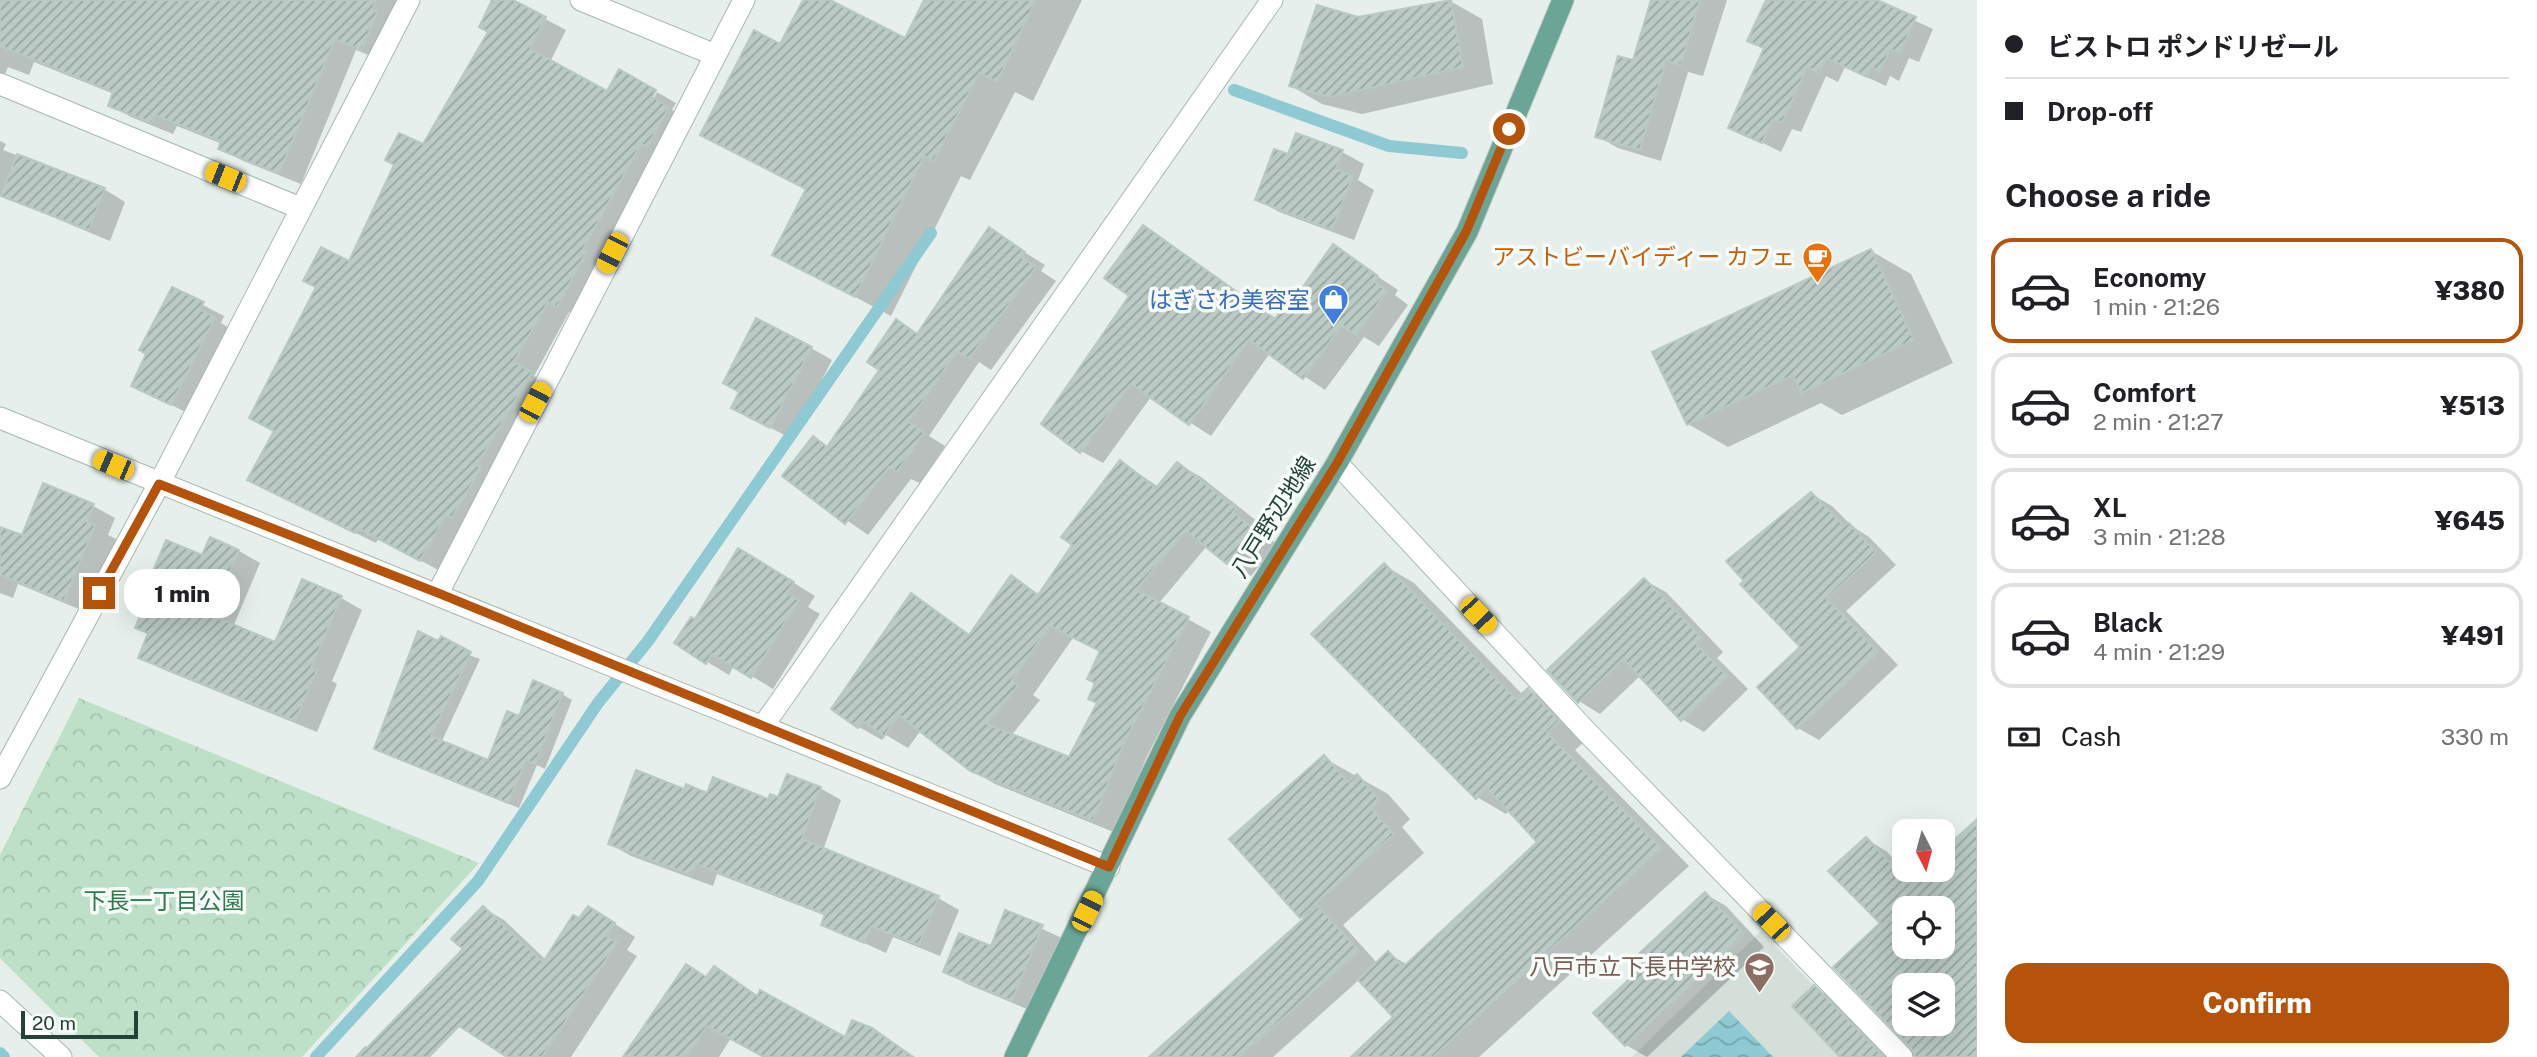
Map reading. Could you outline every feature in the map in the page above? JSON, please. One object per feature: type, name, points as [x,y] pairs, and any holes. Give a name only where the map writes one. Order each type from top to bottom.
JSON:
[{"type":"main road","name":"八戸野辺地線","points":[[1015,1057],[1180,716],[1337,463],[1466,232],[1563,0]]},
{"type":"street","points":[[0,778],[159,484],[409,0]]},
{"type":"street","points":[[581,0],[715,55]]},
{"type":"street","points":[[438,593],[744,0]]},
{"type":"street","points":[[762,726],[1272,0]]},
{"type":"street","points":[[0,84],[300,208]]},
{"type":"street","points":[[0,418],[159,484],[438,593],[1109,867]]},
{"type":"street","points":[[1337,463],[1584,729],[1902,1057]]},
{"type":"street","points":[[0,1001],[61,1057]]},
{"type":"shaded area","name":"八戸市立下長中学校","points":[[1761,931],[1883,1057],[1632,1057]]},
{"type":"green space","name":"下長一丁目公園","points":[[79,698],[479,863],[302,1057],[99,1057],[0,958],[0,855]]},
{"type":"water","points":[[1729,1011],[1773,1057],[1681,1057]]},
{"type":"building","points":[[0,0],[376,0],[372,10],[377,12],[362,50],[335,39],[279,174],[218,149],[221,141],[155,115],[152,123],[108,106],[113,92],[0,46]]},
{"type":"building","points":[[492,0],[513,0],[546,17],[530,49],[607,91],[619,69],[656,90],[652,97],[669,107],[647,147],[641,144],[583,249],[587,251],[557,307],[548,302],[514,362],[532,372],[477,465],[481,468],[452,518],[446,515],[420,561],[358,528],[355,533],[247,480],[274,431],[249,418],[316,287],[303,281],[321,247],[349,261],[394,165],[385,160],[399,133],[423,144],[488,32],[479,27]]},
{"type":"building","points":[[803,0],[830,0],[905,38],[924,0],[1036,0],[997,82],[979,73],[934,161],[924,156],[855,297],[772,255],[806,189],[700,135],[754,30],[780,44]]},
{"type":"building","points":[[1451,0],[1463,67],[1330,97],[1289,86],[1317,5],[1358,17]]},
{"type":"building","points":[[1651,0],[1700,0],[1681,65],[1666,61],[1640,150],[1595,137],[1618,56],[1633,60]]},
{"type":"building","points":[[1766,0],[1877,0],[1916,17],[1900,53],[1890,49],[1880,72],[1871,67],[1867,77],[1826,58],[1819,73],[1807,67],[1782,123],[1773,119],[1762,143],[1728,128],[1764,48],[1747,41]]},
{"type":"building","points":[[1296,133],[1343,150],[1336,169],[1353,176],[1332,230],[1255,200],[1274,149],[1288,154]]},
{"type":"building","points":[[17,154],[105,188],[89,230],[1,196]]},
{"type":"building","points":[[1143,225],[1275,319],[1290,298],[1293,301],[1333,244],[1378,276],[1374,281],[1387,291],[1356,335],[1342,325],[1303,379],[1249,340],[1189,425],[1131,384],[1080,453],[1041,424],[1129,296],[1104,278]]},
{"type":"building","points":[[989,227],[1025,252],[1021,257],[1036,267],[969,359],[957,351],[909,422],[924,433],[897,472],[889,467],[845,524],[782,476],[813,436],[827,447],[879,370],[867,362],[896,319],[917,334]]},
{"type":"building","points":[[1871,249],[1914,340],[1801,393],[1793,375],[1687,425],[1652,352]]},
{"type":"building","points":[[172,287],[204,302],[200,309],[215,318],[171,405],[131,386],[146,354],[139,350]]},
{"type":"building","points":[[756,318],[812,347],[770,428],[731,408],[739,392],[723,383]]},
{"type":"building","points":[[1120,460],[1156,488],[1177,462],[1236,508],[1233,512],[1255,530],[1227,564],[1186,531],[1136,590],[1189,617],[1124,743],[1093,821],[970,771],[899,715],[884,736],[863,721],[858,728],[831,709],[911,593],[969,635],[1011,575],[1038,595],[1072,545],[1061,537]],"holes":[[[1050,626],[1100,651],[1087,679],[1095,683],[1088,699],[1097,703],[1069,757],[987,724],[1018,686],[1012,680]]]},
{"type":"building","points":[[43,483],[94,504],[87,522],[95,525],[64,601],[0,575],[0,527],[22,535]]},
{"type":"building","points":[[1811,492],[1844,526],[1849,523],[1876,552],[1827,599],[1878,652],[1797,729],[1757,687],[1800,647],[1740,584],[1744,581],[1726,561]]},
{"type":"building","points":[[210,537],[239,550],[211,615],[275,642],[302,579],[342,596],[311,668],[317,670],[295,721],[138,658],[148,633],[135,628],[153,585],[148,583],[166,540],[202,555]]},
{"type":"building","points":[[738,548],[794,582],[787,593],[799,600],[751,678],[712,654],[706,664],[674,643],[691,617],[695,619]]},
{"type":"building","points":[[1384,563],[1516,699],[1528,688],[1559,721],[1547,733],[1661,848],[1433,1057],[1351,1057],[1393,1017],[1358,980],[1388,951],[1403,967],[1537,842],[1487,788],[1476,799],[1311,634]]},
{"type":"building","points":[[1644,578],[1703,639],[1697,645],[1727,676],[1681,721],[1623,659],[1578,703],[1547,670]]},
{"type":"building","points":[[418,631],[438,641],[441,636],[471,652],[431,736],[488,760],[507,711],[519,716],[533,680],[563,693],[535,764],[526,761],[508,803],[374,749]]},
{"type":"building","points":[[1324,755],[1348,782],[1357,774],[1380,800],[1371,808],[1394,834],[1300,918],[1229,839]]},
{"type":"building","points":[[636,770],[684,789],[686,784],[707,793],[713,777],[768,799],[770,794],[778,797],[787,774],[821,787],[802,839],[939,896],[919,945],[871,926],[864,943],[821,925],[825,914],[696,864],[691,875],[608,844]]},
{"type":"building","points":[[1977,819],[1977,1057],[1915,1057],[1911,1048],[1899,1036],[1955,1036],[1955,973],[1892,973],[1892,1028],[1833,967],[1880,923],[1828,871],[1866,837],[1892,865],[1892,882],[1955,882],[1955,839]]},
{"type":"building","points":[[1705,892],[1744,934],[1625,1046],[1593,1013],[1638,971],[1630,962]]},
{"type":"building","points":[[483,906],[543,962],[573,915],[579,918],[588,906],[615,923],[607,936],[617,943],[542,1057],[507,1057],[459,1026],[429,1057],[358,1057],[463,949],[451,939]]},
{"type":"building","points":[[1318,906],[1359,951],[1239,1057],[1149,1057]]},
{"type":"building","points":[[1005,910],[1043,925],[1012,1001],[943,972],[959,933],[991,946]]},
{"type":"building","points":[[686,964],[706,977],[714,966],[757,996],[760,990],[845,1037],[852,1020],[872,1028],[913,1057],[764,1057],[707,1026],[686,1057],[623,1057]]},
{"type":"building","points":[[1814,985],[1884,1057],[1840,1057],[1792,1006]]},
{"type":"waterway","points":[[1234,90],[1389,146],[1462,153]]},
{"type":"waterway","points":[[316,1057],[478,881],[598,703],[648,641],[931,233]]},
{"type":"waterway","points":[[0,1053],[4,1057]]},
{"type":"place","name":"アストビーバイディー カフェ","points":[[1818,284]]},
{"type":"place","name":"はぎさわ美容室","points":[[1333,327]]},
{"type":"place","name":"八戸市立下長中学校","points":[[1759,994]]},
{"type":"route","points":[[99,593],[159,484],[438,593],[1109,867],[1180,716],[1337,463],[1466,232],[1509,129]]}]
